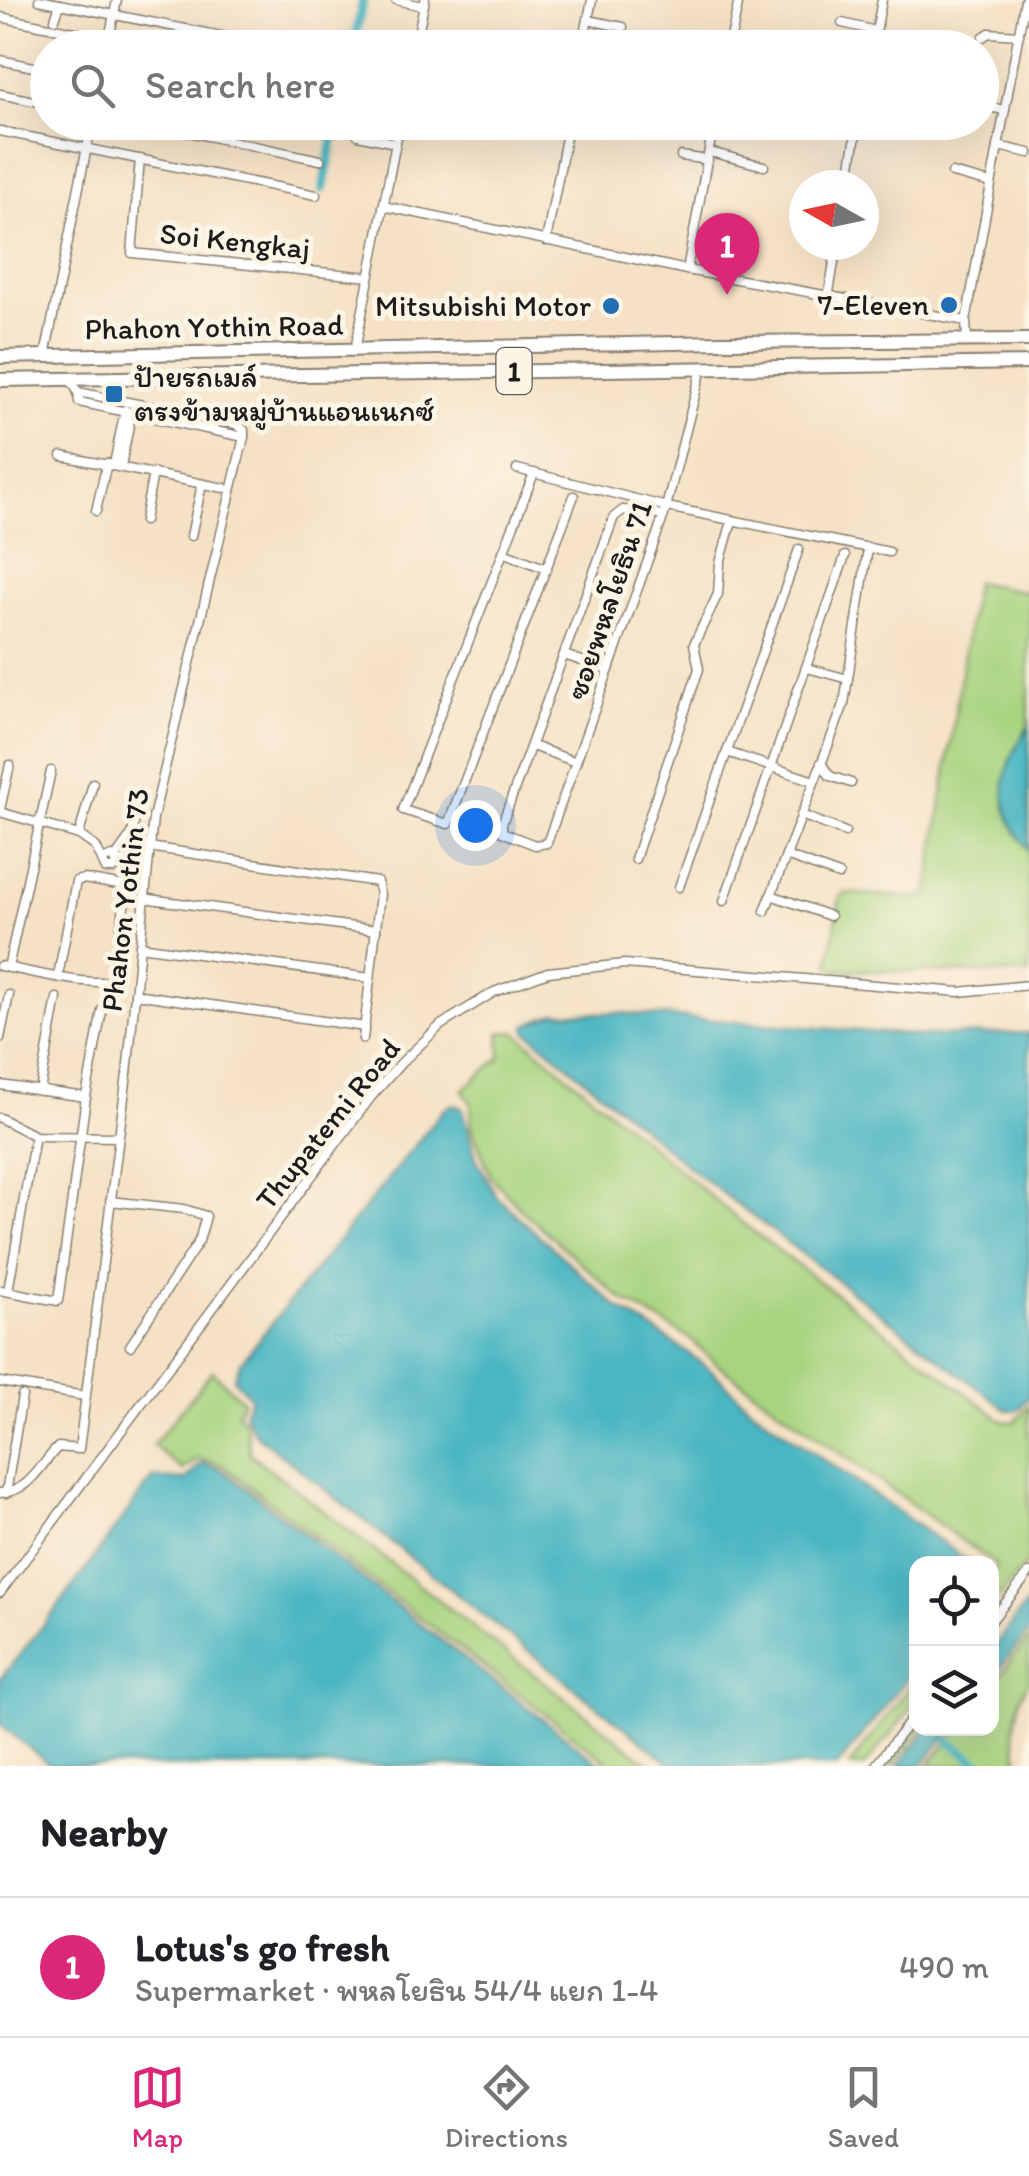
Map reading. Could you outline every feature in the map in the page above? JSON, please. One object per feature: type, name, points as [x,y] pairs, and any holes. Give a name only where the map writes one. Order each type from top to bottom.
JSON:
[{"type":"main road","points":[[964,364],[967,340]]},
{"type":"main road","name":"Phahon Yothin Road","points":[[0,357],[1029,340]]},
{"type":"main road","points":[[328,350],[336,358],[332,374]]},
{"type":"main road","name":"Phahon Yothin Road","points":[[0,380],[1029,363]]},
{"type":"street","points":[[39,0],[193,30]]},
{"type":"street","points":[[111,30],[117,0]]},
{"type":"street","points":[[396,0],[424,3],[419,30]]},
{"type":"street","points":[[586,30],[592,0]]},
{"type":"street","points":[[733,30],[739,0]]},
{"type":"street","points":[[876,30],[882,0]]},
{"type":"street","points":[[967,340],[966,322],[1025,0]]},
{"type":"street","points":[[55,18],[60,4]]},
{"type":"street","points":[[0,17],[54,30]]},
{"type":"street","points":[[588,20],[623,27]]},
{"type":"street","points":[[842,24],[871,30]]},
{"type":"street","points":[[999,34],[1019,35]]},
{"type":"street","points":[[0,60],[30,66]]},
{"type":"street","points":[[0,94],[30,100]]},
{"type":"street","points":[[999,109],[1005,110]]},
{"type":"street","points":[[0,131],[30,137]]},
{"type":"street","points":[[46,140],[316,195]]},
{"type":"street","points":[[45,356],[89,140]]},
{"type":"street","points":[[226,140],[320,160]]},
{"type":"street","points":[[382,140],[396,143]]},
{"type":"street","points":[[355,350],[397,140]]},
{"type":"street","points":[[546,241],[566,140]]},
{"type":"street","points":[[687,270],[711,140]]},
{"type":"street","points":[[850,170],[855,140]]},
{"type":"street","points":[[998,146],[1029,154]]},
{"type":"street","points":[[681,156],[709,156],[764,166]]},
{"type":"street","name":"Soi Kengkaj","points":[[140,159],[132,253],[368,277]]},
{"type":"street","points":[[952,173],[991,183]]},
{"type":"street","points":[[383,206],[687,270],[966,322]]},
{"type":"street","points":[[828,298],[834,260]]},
{"type":"street","name":"ซอยพหลโยธิน 71","points":[[532,746],[501,830],[535,844],[547,843],[666,511],[702,368]]},
{"type":"street","points":[[70,379],[80,402],[244,437],[244,430],[236,424],[78,392]]},
{"type":"street","points":[[96,512],[114,464],[130,401]]},
{"type":"street","name":"Phahon Yothin 73","points":[[3,1493],[28,1485],[58,1447],[79,1449],[149,848],[244,437]]},
{"type":"street","points":[[62,456],[224,488]]},
{"type":"street","points":[[517,469],[666,511]]},
{"type":"street","points":[[144,521],[154,473]]},
{"type":"street","points":[[534,473],[402,810],[448,824],[574,496]]},
{"type":"street","points":[[191,536],[202,484]]},
{"type":"street","points":[[576,762],[532,746],[616,513],[666,511],[732,520],[889,552]]},
{"type":"street","points":[[635,859],[698,669],[694,644],[718,594],[720,563],[732,520]]},
{"type":"street","points":[[765,911],[844,704],[868,548]]},
{"type":"street","points":[[679,887],[799,550]]},
{"type":"street","points":[[504,552],[547,569]]},
{"type":"street","points":[[724,900],[845,556]]},
{"type":"street","points":[[564,655],[609,670]]},
{"type":"street","points":[[806,668],[848,679]]},
{"type":"street","points":[[727,752],[814,781]]},
{"type":"street","points":[[821,764],[830,776],[851,783]]},
{"type":"street","points":[[10,765],[0,810],[79,835],[111,863],[146,868]]},
{"type":"street","points":[[51,771],[4,967],[58,976],[102,982],[113,980],[126,893],[121,885],[76,881],[58,976]]},
{"type":"street","points":[[79,835],[93,783]]},
{"type":"street","points":[[106,883],[111,863],[134,829],[139,799]]},
{"type":"street","points":[[801,815],[844,832]]},
{"type":"street","points":[[149,848],[377,882],[380,887],[363,1040]]},
{"type":"street","points":[[786,856],[838,876]]},
{"type":"street","points":[[771,895],[830,916]]},
{"type":"street","points":[[143,898],[376,930]]},
{"type":"street","points":[[140,946],[370,978]]},
{"type":"street","name":"Thupatemi Road","points":[[0,1593],[371,1097],[441,1026],[494,992],[548,972],[625,964],[958,992],[1029,986]]},
{"type":"street","points":[[0,1038],[9,994]]},
{"type":"street","points":[[135,994],[364,1027]]},
{"type":"street","points":[[40,1091],[57,998]]},
{"type":"street","points":[[35,1136],[4,1291],[58,1300],[102,1010]]},
{"type":"street","points":[[0,1085],[86,1098]]},
{"type":"street","points":[[0,1118],[35,1136],[118,1137]]},
{"type":"street","points":[[110,1201],[184,1209],[206,1216],[199,1241],[130,1346]]},
{"type":"street","points":[[0,1382],[85,1396]]},
{"type":"street","points":[[3,1493],[22,1396]]},
{"type":"street","points":[[999,1611],[1029,1574]]},
{"type":"street","points":[[875,1766],[909,1723]]},
{"type":"green space","points":[[975,582],[1029,592],[1029,974],[833,970],[829,964],[840,897],[846,893],[921,898],[928,893]]},
{"type":"green space","points":[[516,1032],[742,1223],[1003,1421],[1015,1422],[1029,1405],[1029,1560],[999,1598],[999,1556],[984,1556],[717,1364],[689,1338],[619,1297],[491,1177],[472,1128],[471,1104],[463,1090],[501,1057],[500,1033]]},
{"type":"green space","points":[[212,1371],[243,1401],[237,1413],[245,1421],[250,1454],[652,1766],[613,1766],[222,1465],[199,1459],[182,1470],[153,1445]]},
{"type":"green space","points":[[1029,1638],[1029,1681],[1020,1698],[1014,1731],[1019,1766],[928,1766],[952,1736],[999,1736],[999,1677]]},
{"type":"green space","points":[[909,1688],[909,1711],[865,1766],[849,1766]]},
{"type":"green space","points":[[909,1731],[909,1736],[916,1736],[892,1766],[882,1766]]},
{"type":"water","points":[[1029,725],[1029,850],[1009,818],[1004,788],[1006,773]]},
{"type":"water","points":[[556,1013],[621,1013],[924,1036],[1029,1033],[1029,1397],[1018,1410],[1007,1410],[695,1172],[527,1031],[526,1025]]},
{"type":"water","points":[[454,1104],[463,1109],[476,1158],[497,1197],[616,1306],[677,1345],[711,1370],[751,1408],[961,1556],[909,1556],[909,1676],[838,1766],[673,1766],[254,1433],[244,1413],[251,1398],[234,1379],[240,1363],[444,1109]]},
{"type":"water","points":[[202,1463],[221,1469],[603,1766],[51,1766],[0,1724],[0,1679],[147,1485],[154,1478],[186,1480]]},
{"type":"water","points":[[1029,1601],[1029,1631],[999,1669],[999,1640]]},
{"type":"water","points":[[922,1736],[946,1736],[922,1766],[898,1766]]},
{"type":"waterway","points":[[357,30],[363,0]]},
{"type":"waterway","points":[[323,189],[333,140]]},
{"type":"waterway","points":[[948,1740],[982,1766]]},
{"type":"place","name":"Lotus's go fresh","points":[[727,295]]},
{"type":"place","name":"7-Eleven","points":[[949,305]]},
{"type":"place","name":"Mitsubishi Motor","points":[[611,306]]},
{"type":"place","name":"ป้ายรถเมล์ ตรงข้ามหมู่บ้านแอนเนกซ์","points":[[114,394]]}]
